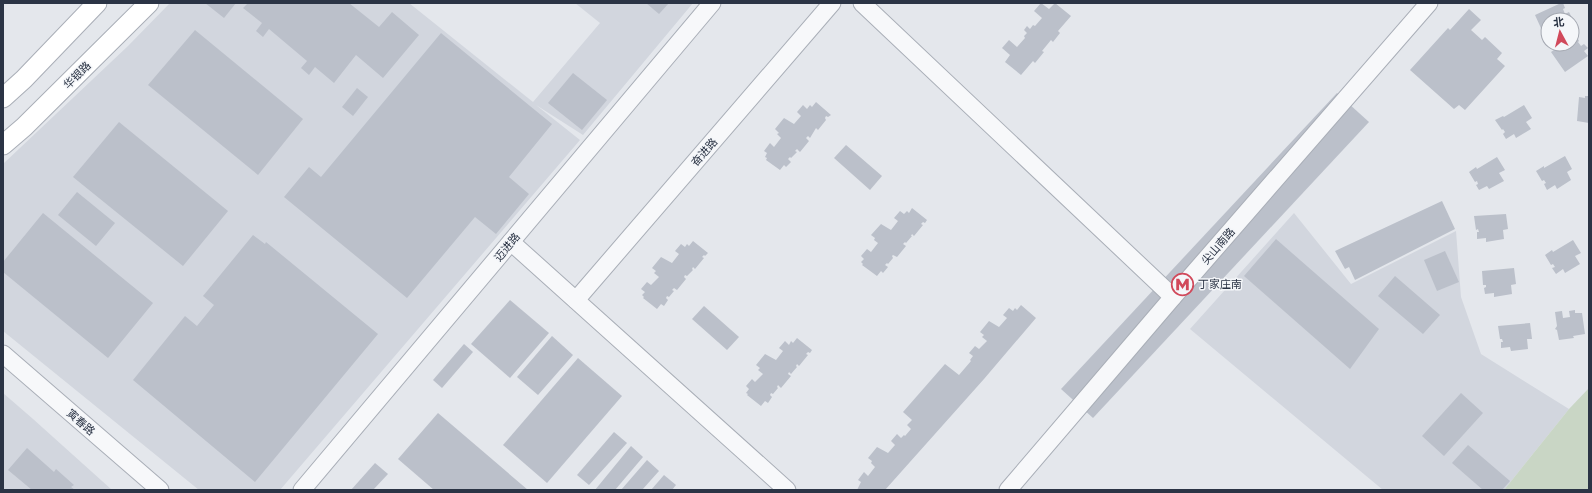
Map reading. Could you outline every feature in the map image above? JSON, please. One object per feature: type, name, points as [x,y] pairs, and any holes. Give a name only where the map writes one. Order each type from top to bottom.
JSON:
[{"type":"main road","points":[[3,98],[24,79],[97,3]]},
{"type":"main road","name":"华银路","points":[[3,145],[24,128],[149,3]]},
{"type":"street","name":"迈进路","points":[[302,490],[712,3]]},
{"type":"street","name":"奋进路","points":[[576,300],[832,3]]},
{"type":"street","points":[[862,3],[1172,297]]},
{"type":"street","name":"尖山南路","points":[[1008,490],[1172,297],[1429,3]]},
{"type":"street","points":[[511,242],[787,490]]},
{"type":"street","name":"寅春路","points":[[3,354],[160,490]]},
{"type":"shaded area","points":[[170,3],[409,3],[533,102],[600,23],[575,3],[693,3],[583,135],[536,105],[580,140],[280,490],[199,490],[3,331],[3,164],[128,46]]},
{"type":"shaded area","points":[[1294,213],[1351,284],[1456,231],[1461,297],[1481,354],[1569,409],[1504,490],[1383,490],[1190,329]]},
{"type":"shaded area","points":[[3,393],[33,419],[112,490],[3,490]]},
{"type":"green space","points":[[1589,388],[1589,490],[1504,490],[1569,409]]},
{"type":"building","points":[[205,3],[236,3],[224,18]]},
{"type":"building","points":[[248,3],[349,3],[379,27],[392,12],[419,35],[383,78],[356,55],[334,83],[315,67],[309,75],[301,68],[307,61],[269,29],[263,37],[256,31],[262,23],[243,8]]},
{"type":"building","points":[[646,3],[669,3],[659,14]]},
{"type":"building","points":[[1041,3],[1049,9],[1055,3],[1071,16],[1058,31],[1060,33],[1053,42],[1051,40],[1035,63],[1033,61],[1021,75],[1005,62],[1010,55],[1002,48],[1009,40],[1017,47],[1025,38],[1024,36],[1027,33],[1024,30],[1027,26],[1030,29],[1042,18],[1034,11]]},
{"type":"building","points":[[1561,3],[1563,3],[1565,8],[1563,9],[1564,12],[1542,12]]},
{"type":"building","points":[[1469,9],[1481,20],[1471,30],[1482,40],[1485,37],[1502,53],[1497,59],[1505,66],[1465,110],[1459,105],[1454,109],[1410,70],[1448,28],[1450,30]]},
{"type":"building","points":[[1540,13],[1540,26],[1535,15]]},
{"type":"building","points":[[195,30],[303,119],[258,175],[148,85]]},
{"type":"building","points":[[441,33],[552,124],[509,177],[529,194],[496,234],[475,217],[407,298],[284,197],[309,167],[321,177]]},
{"type":"building","points":[[1584,44],[1588,48],[1584,51],[1588,56],[1565,72],[1551,52],[1580,52],[1580,45],[1581,46]]},
{"type":"building","points":[[573,73],[607,100],[582,130],[548,103]]},
{"type":"building","points":[[357,88],[368,97],[353,116],[342,107]]},
{"type":"building","points":[[1337,93],[1369,122],[1093,418],[1061,389]]},
{"type":"building","points":[[1585,96],[1589,96],[1589,123],[1577,121],[1579,97],[1585,98]]},
{"type":"building","points":[[816,102],[831,115],[828,117],[826,116],[826,120],[818,130],[816,128],[810,138],[808,136],[806,138],[809,141],[800,152],[797,149],[795,151],[797,152],[788,159],[791,162],[786,167],[784,165],[780,170],[766,160],[767,158],[765,157],[767,153],[764,151],[770,143],[774,147],[781,138],[775,129],[784,118],[794,124],[801,116],[797,112],[803,105],[807,109],[810,105],[812,107]]},
{"type":"building","points":[[1524,105],[1532,118],[1526,122],[1531,129],[1516,138],[1514,134],[1506,139],[1503,134],[1505,132],[1495,120],[1503,116],[1504,117]]},
{"type":"building","points":[[119,122],[228,211],[183,266],[73,177]]},
{"type":"building","points":[[846,145],[882,176],[870,190],[834,158]]},
{"type":"building","points":[[1565,156],[1572,169],[1567,172],[1571,180],[1557,189],[1555,185],[1547,190],[1544,184],[1546,183],[1544,180],[1542,181],[1536,171]]},
{"type":"building","points":[[1497,157],[1505,170],[1499,173],[1504,181],[1489,189],[1487,186],[1479,190],[1476,185],[1478,184],[1477,181],[1475,182],[1469,172]]},
{"type":"building","points":[[77,192],[115,223],[96,246],[58,215]]},
{"type":"building","points":[[1442,201],[1455,229],[1355,280],[1349,267],[1345,269],[1335,251]]},
{"type":"building","points":[[912,208],[927,220],[925,223],[923,222],[921,224],[923,225],[914,236],[912,234],[906,243],[905,242],[903,244],[906,246],[897,257],[892,256],[893,258],[888,264],[887,263],[885,265],[888,267],[883,273],[881,271],[877,276],[862,265],[863,264],[861,262],[864,259],[861,256],[867,249],[871,252],[878,243],[871,235],[881,224],[891,230],[898,221],[894,218],[900,211],[904,214],[907,211],[909,213]]},
{"type":"building","points":[[43,213],[153,303],[108,358],[3,272],[3,262]]},
{"type":"building","points":[[1506,214],[1508,229],[1503,230],[1504,239],[1486,242],[1486,238],[1477,239],[1477,232],[1479,232],[1478,229],[1476,230],[1474,216]]},
{"type":"building","points":[[253,235],[265,244],[266,242],[378,334],[255,482],[133,380],[185,316],[197,326],[214,305],[203,296]]},
{"type":"building","points":[[1276,239],[1379,329],[1350,369],[1244,276]]},
{"type":"building","points":[[1573,240],[1581,253],[1575,256],[1580,264],[1565,273],[1563,269],[1556,274],[1552,268],[1555,267],[1553,264],[1551,265],[1545,255]]},
{"type":"building","points":[[693,241],[708,253],[702,257],[704,258],[695,269],[693,267],[693,270],[687,276],[685,275],[684,277],[686,279],[677,290],[674,288],[672,290],[674,291],[669,297],[667,296],[666,298],[668,300],[664,306],[661,304],[657,309],[643,298],[644,297],[642,295],[645,292],[641,289],[647,282],[651,285],[659,277],[654,273],[656,271],[652,268],[661,257],[672,263],[679,254],[675,251],[681,244],[685,247],[687,244],[689,246]]},
{"type":"building","points":[[1445,251],[1459,282],[1437,291],[1424,260]]},
{"type":"building","points":[[1514,268],[1516,284],[1511,285],[1512,294],[1494,297],[1494,293],[1485,294],[1484,288],[1486,285],[1483,285],[1482,271]]},
{"type":"building","points":[[1395,276],[1440,315],[1423,334],[1378,296]]},
{"type":"building","points":[[510,300],[549,333],[510,378],[471,344]]},
{"type":"building","points":[[1021,305],[1036,318],[984,379],[885,490],[857,490],[861,482],[858,480],[864,472],[868,476],[875,467],[871,463],[872,461],[868,458],[877,447],[888,453],[895,445],[891,441],[897,434],[901,438],[911,429],[907,425],[912,420],[903,412],[945,364],[959,375],[971,361],[970,360],[973,356],[969,353],[975,346],[979,349],[987,341],[982,337],[984,335],[980,332],[989,321],[999,327],[1007,318],[1003,315],[1009,308],[1013,311],[1015,308],[1017,310]]},
{"type":"building","points":[[704,306],[739,337],[727,350],[692,319]]},
{"type":"building","points":[[1575,310],[1575,313],[1582,313],[1585,334],[1573,336],[1574,338],[1559,340],[1557,330],[1555,329],[1557,326],[1555,312],[1562,311],[1563,318],[1570,317],[1569,311]]},
{"type":"building","points":[[1530,323],[1532,339],[1527,339],[1528,349],[1511,351],[1510,347],[1501,348],[1501,342],[1503,342],[1502,339],[1500,339],[1498,326]]},
{"type":"building","points":[[552,336],[573,355],[538,395],[517,377]]},
{"type":"building","points":[[797,338],[812,350],[810,353],[808,352],[806,354],[808,355],[799,366],[797,364],[797,367],[791,374],[789,372],[788,374],[791,376],[781,388],[778,385],[778,388],[773,394],[771,393],[770,395],[772,397],[768,403],[765,401],[761,406],[746,393],[749,389],[746,386],[752,379],[755,382],[763,374],[758,370],[760,368],[756,365],[765,354],[776,360],[783,351],[779,348],[785,341],[789,345],[791,341],[793,343]]},
{"type":"building","points":[[464,344],[473,352],[442,388],[433,380]]},
{"type":"building","points":[[578,358],[622,396],[547,483],[503,445]]},
{"type":"building","points":[[1461,393],[1483,413],[1444,456],[1422,436]]},
{"type":"building","points":[[438,413],[528,490],[434,490],[398,459]]},
{"type":"building","points":[[614,432],[627,443],[589,485],[577,475]]},
{"type":"building","points":[[1468,445],[1510,481],[1502,490],[1483,490],[1452,463]]},
{"type":"building","points":[[631,446],[643,457],[615,490],[595,490]]},
{"type":"building","points":[[27,448],[54,472],[56,469],[74,485],[71,487],[75,490],[32,490],[8,470]]},
{"type":"building","points":[[647,460],[659,471],[642,490],[621,490]]},
{"type":"building","points":[[375,463],[388,474],[373,490],[351,490]]},
{"type":"building","points":[[664,475],[676,485],[672,490],[651,490]]},
{"type":"place","name":"丁家庄南","points":[[1182,284]]}]
